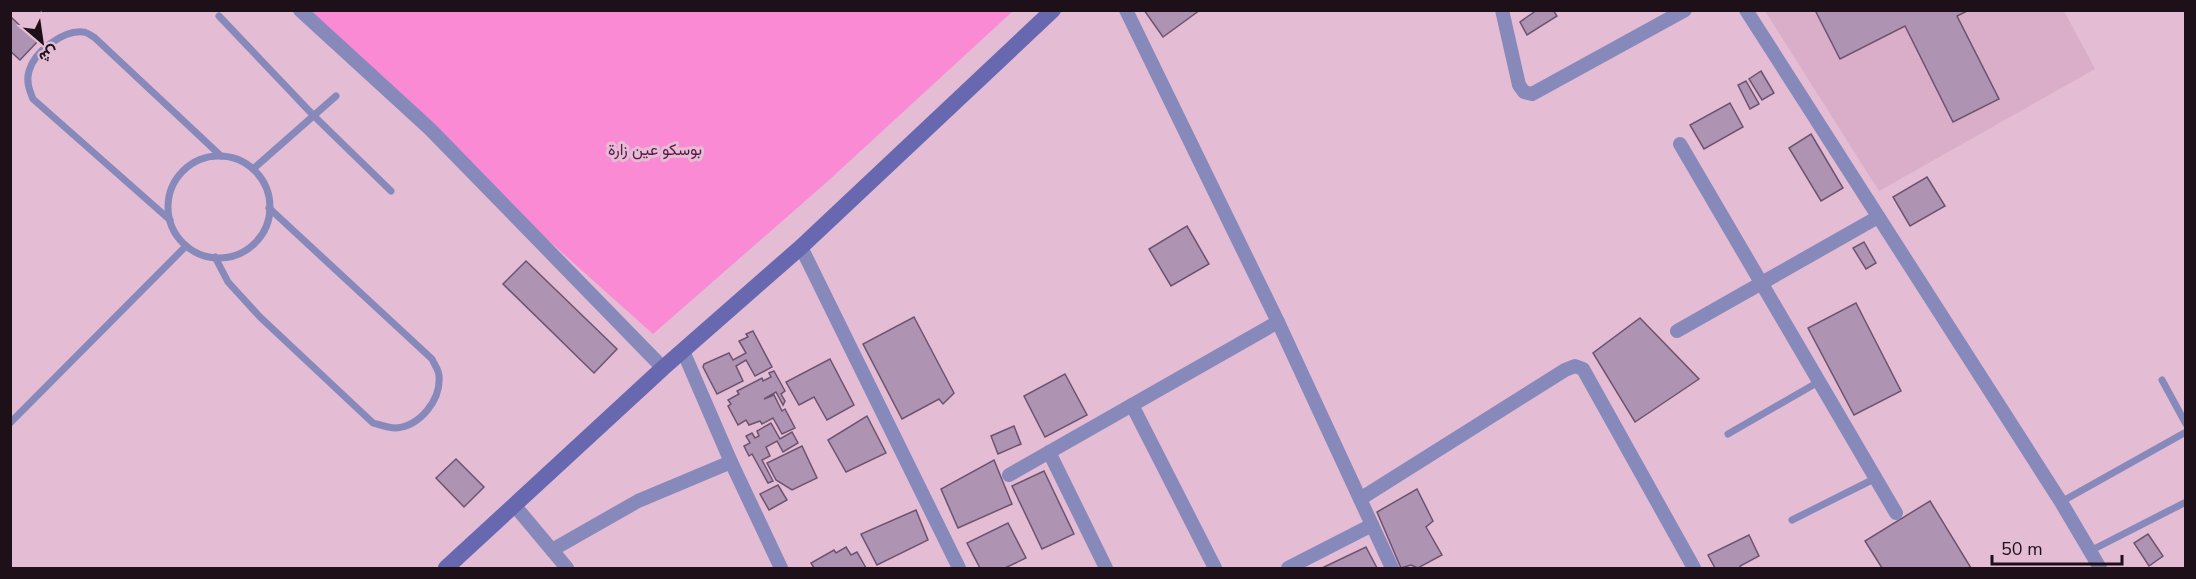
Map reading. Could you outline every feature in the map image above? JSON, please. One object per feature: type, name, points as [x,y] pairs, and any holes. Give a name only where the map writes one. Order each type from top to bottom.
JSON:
[{"type":"main road","points":[[446,568],[663,368],[801,247],[1053,10]]},
{"type":"street","points":[[300,10],[430,129],[663,368]]},
{"type":"street","points":[[1126,10],[1278,322],[1392,568]]},
{"type":"street","points":[[1502,10],[1519,85],[1524,92],[1532,94],[1685,10]]},
{"type":"street","points":[[1746,10],[2061,502],[2100,568]]},
{"type":"street","points":[[1680,144],[1763,282],[1896,513]]},
{"type":"street","points":[[1677,331],[1878,217]]},
{"type":"street","points":[[801,247],[959,568]]},
{"type":"street","points":[[1009,475],[1278,322]]},
{"type":"street","points":[[683,351],[731,462],[781,568]]},
{"type":"street","points":[[1360,499],[1565,370],[1575,366],[1583,369],[1694,568]]},
{"type":"street","points":[[1132,405],[1215,568]]},
{"type":"street","points":[[1049,452],[1106,568]]},
{"type":"street","points":[[552,549],[638,501],[731,462]]},
{"type":"street","points":[[515,506],[567,568]]},
{"type":"street","points":[[1287,568],[1372,525]]},
{"type":"lane","points":[[219,16],[314,116],[391,191]]},
{"type":"lane","points":[[170,220],[33,99],[27,85],[29,70],[43,49],[66,34],[84,32],[95,38],[221,156]]},
{"type":"lane","points":[[253,169],[336,96]]},
{"type":"lane","points":[[221,156],[232,158],[253,169],[265,187],[269,208],[264,229],[251,246],[231,256],[214,257],[200,254],[186,246],[174,231],[170,220],[169,196],[179,175],[197,160],[221,156]]},
{"type":"lane","points":[[214,257],[228,282],[260,317],[373,423],[393,428],[407,426],[429,410],[437,389],[439,374],[432,359],[269,208]]},
{"type":"lane","points":[[10,423],[186,246]]},
{"type":"lane","points":[[2162,380],[2186,424]]},
{"type":"lane","points":[[1728,434],[1820,381]]},
{"type":"lane","points":[[2061,502],[2186,432]]},
{"type":"lane","points":[[1792,520],[1876,478]]},
{"type":"lane","points":[[2090,551],[2186,502]]},
{"type":"shaded area","points":[[1765,11],[2064,11],[2095,69],[1879,191]]},
{"type":"green space","name":"بوسكو عين زارة","points":[[292,11],[1013,11],[828,181],[653,334]]},
{"type":"building","points":[[1144,10],[1200,10],[1163,37]]},
{"type":"building","points":[[1537,10],[1553,10],[1557,16],[1527,35],[1520,22]]},
{"type":"building","points":[[1815,10],[1969,10],[1957,16],[1999,99],[1953,122],[1905,26],[1840,59]]},
{"type":"building","points":[[10,16],[37,42],[20,60],[10,51]]},
{"type":"building","points":[[1761,71],[1774,93],[1762,100],[1749,79]]},
{"type":"building","points":[[1746,81],[1759,104],[1750,109],[1738,85]]},
{"type":"building","points":[[1730,103],[1743,127],[1704,149],[1690,125]]},
{"type":"building","points":[[1811,134],[1843,188],[1821,201],[1789,148]]},
{"type":"building","points":[[1927,177],[1945,206],[1910,226],[1893,197]]},
{"type":"building","points":[[1187,226],[1209,264],[1171,286],[1149,249]]},
{"type":"building","points":[[1864,242],[1876,263],[1866,269],[1853,248]]},
{"type":"building","points":[[526,261],[617,349],[594,373],[503,284]]},
{"type":"building","points":[[1856,303],[1901,391],[1854,415],[1808,328]]},
{"type":"building","points":[[914,317],[954,393],[943,404],[939,399],[902,419],[863,344]]},
{"type":"building","points":[[1640,318],[1699,379],[1635,422],[1593,353]]},
{"type":"building","points":[[753,331],[772,367],[755,376],[746,360],[736,366],[743,381],[717,394],[703,367],[704,364],[729,353],[733,360],[746,353],[739,341],[748,337],[746,334]]},
{"type":"building","points":[[830,359],[854,405],[827,420],[814,397],[799,405],[786,382]]},
{"type":"building","points":[[774,371],[785,391],[781,394],[785,401],[783,405],[776,392],[764,399],[774,395],[782,411],[785,409],[795,428],[782,434],[773,418],[762,424],[760,421],[749,425],[746,420],[738,425],[728,406],[731,404],[728,400],[739,394],[737,391],[762,378],[763,381],[771,377],[769,373]]},
{"type":"building","points":[[1065,374],[1087,415],[1045,437],[1024,396]]},
{"type":"building","points":[[867,416],[886,453],[846,472],[828,440]]},
{"type":"building","points":[[771,423],[780,439],[792,432],[798,443],[783,452],[777,441],[766,447],[770,456],[762,460],[773,481],[768,483],[752,454],[749,456],[744,446],[750,443],[746,436],[752,433],[755,438],[759,436],[757,431]]},
{"type":"building","points":[[1014,426],[1021,444],[998,454],[991,436]]},
{"type":"building","points":[[802,446],[817,478],[792,490],[776,480],[767,463]]},
{"type":"building","points":[[456,459],[484,487],[464,507],[436,478]]},
{"type":"building","points":[[994,460],[1012,504],[958,528],[941,489]]},
{"type":"building","points":[[1044,471],[1074,534],[1042,549],[1012,486]]},
{"type":"building","points":[[778,485],[787,500],[769,510],[760,494]]},
{"type":"building","points":[[1417,489],[1433,521],[1426,527],[1442,555],[1418,568],[1411,565],[1401,568],[1377,512]]},
{"type":"building","points":[[1930,501],[1971,568],[1882,568],[1865,541]]},
{"type":"building","points":[[916,510],[928,540],[877,565],[861,534]]},
{"type":"building","points":[[1008,523],[1026,558],[1005,568],[980,568],[967,543]]},
{"type":"building","points":[[2148,534],[2163,556],[2149,566],[2134,543]]},
{"type":"building","points":[[1749,535],[1759,556],[1740,566],[1741,568],[1715,568],[1708,555]]},
{"type":"building","points":[[846,547],[851,555],[857,552],[866,568],[814,568],[811,563],[834,550],[836,553]]},
{"type":"building","points":[[1366,547],[1377,568],[1322,568]]}]
